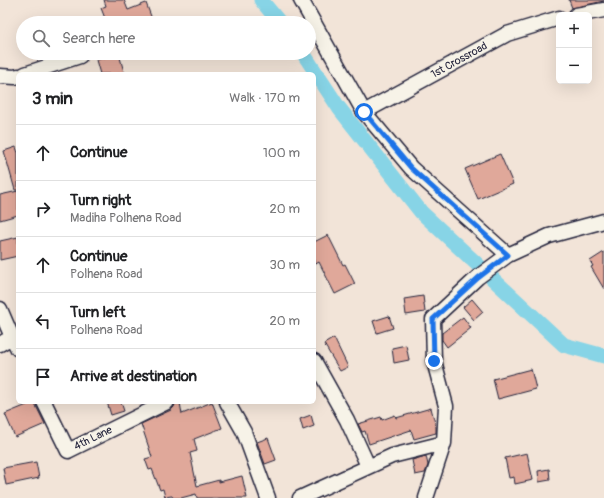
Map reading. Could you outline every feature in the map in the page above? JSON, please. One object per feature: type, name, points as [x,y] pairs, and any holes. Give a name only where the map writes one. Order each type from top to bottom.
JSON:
[{"type":"street","points":[[302,0],[311,16]]},
{"type":"street","points":[[592,12],[604,10]]},
{"type":"street","name":"1st Crossroad","points":[[364,112],[507,34],[556,19]]},
{"type":"street","points":[[316,25],[364,112],[411,168],[503,259]]},
{"type":"street","points":[[31,72],[68,60]]},
{"type":"street","points":[[0,76],[16,77]]},
{"type":"street","points":[[426,498],[444,443],[446,406],[434,361],[433,319],[478,278],[503,259],[550,236],[604,221]]},
{"type":"street","points":[[0,309],[10,343]]},
{"type":"street","points":[[316,365],[347,420],[368,466]]},
{"type":"street","name":"4th Lane","points":[[45,404],[68,450],[163,404]]},
{"type":"street","points":[[228,404],[244,432],[268,498]]},
{"type":"street","points":[[300,498],[392,456],[444,443]]},
{"type":"building","points":[[104,0],[124,0],[128,10],[146,3],[151,16],[104,16],[101,8],[106,6]]},
{"type":"building","points":[[569,0],[604,0],[604,1],[572,8]]},
{"type":"building","points":[[96,60],[121,60],[124,72],[99,72]]},
{"type":"building","points":[[16,147],[16,190],[15,190],[4,151]]},
{"type":"building","points":[[500,154],[513,184],[478,199],[465,169]]},
{"type":"building","points":[[16,191],[16,216],[0,220],[0,195]]},
{"type":"building","points":[[328,235],[343,265],[345,264],[355,284],[335,294],[319,262],[316,264],[316,241]]},
{"type":"building","points":[[16,237],[16,256],[0,260],[0,241]]},
{"type":"building","points":[[604,252],[604,289],[591,267],[593,266],[590,261]]},
{"type":"building","points":[[423,296],[425,312],[406,315],[404,299]]},
{"type":"building","points":[[472,299],[483,312],[474,320],[463,307]]},
{"type":"building","points":[[389,316],[393,328],[377,333],[373,321]]},
{"type":"building","points":[[463,317],[471,328],[447,347],[442,340],[442,333]]},
{"type":"building","points":[[334,338],[348,367],[340,371],[324,344]]},
{"type":"building","points":[[406,345],[409,360],[394,363],[392,348]]},
{"type":"building","points":[[531,369],[536,389],[498,399],[493,379]]},
{"type":"building","points":[[29,404],[36,404],[45,424],[15,437],[5,414]]},
{"type":"building","points":[[108,404],[122,404],[124,411],[111,415]]},
{"type":"building","points":[[175,404],[180,404],[182,414],[207,404],[213,404],[222,428],[194,439],[197,451],[190,453],[197,486],[242,476],[247,498],[197,498],[196,494],[181,498],[173,498],[172,496],[165,497],[163,489],[160,490],[152,469],[149,470],[145,459],[152,457],[141,424],[171,410]]},
{"type":"building","points":[[431,408],[436,433],[414,439],[411,430],[369,444],[365,431],[362,432],[358,424],[381,417],[382,420],[395,415],[396,418]]},
{"type":"building","points":[[311,415],[314,426],[303,430],[300,419]]},
{"type":"building","points":[[268,438],[276,460],[265,464],[257,442]]},
{"type":"building","points":[[527,453],[533,480],[515,484],[514,477],[509,478],[505,458]]},
{"type":"building","points":[[426,456],[428,465],[425,473],[415,475],[412,460]]},
{"type":"building","points":[[36,462],[39,478],[6,485],[3,468]]},
{"type":"building","points":[[549,469],[550,480],[539,482],[538,471]]},
{"type":"waterway","points":[[261,0],[274,16]]},
{"type":"waterway","points":[[308,60],[315,72]]},
{"type":"waterway","points":[[316,73],[339,108],[421,212],[564,345],[604,356]]},
{"type":"route","points":[[364,112],[411,168],[508,255],[478,278],[433,319],[434,361]]}]
